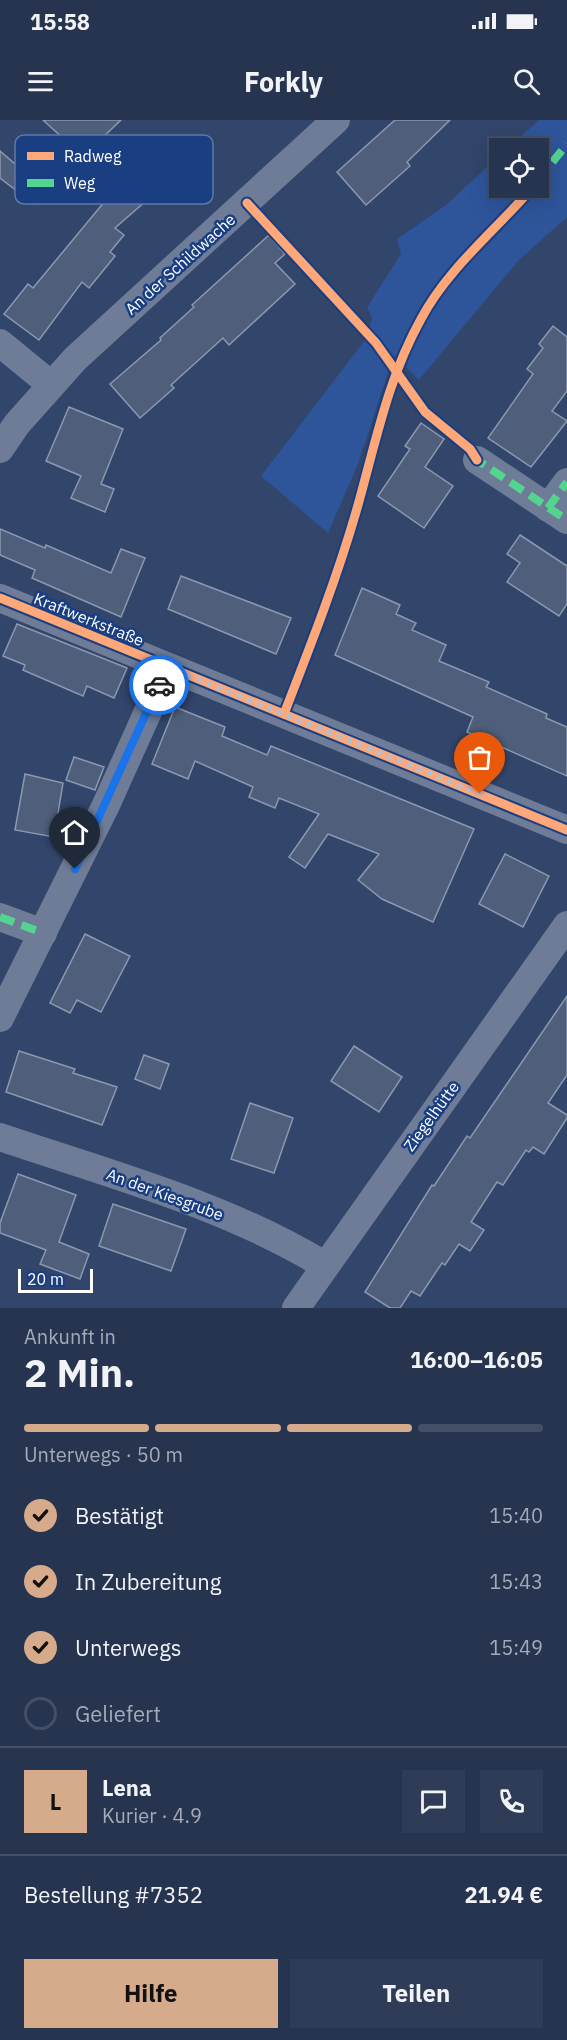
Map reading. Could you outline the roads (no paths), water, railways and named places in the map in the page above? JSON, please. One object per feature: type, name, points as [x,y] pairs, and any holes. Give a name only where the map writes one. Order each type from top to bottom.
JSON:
[{"type":"street","name":"An der Schildwache","points":[[0,449],[16,424],[50,384],[324,124]]},
{"type":"street","points":[[0,343],[50,384]]},
{"type":"street","points":[[477,460],[557,514],[567,482]]},
{"type":"street","name":"Kraftwerkstraße","points":[[0,598],[567,830]]},
{"type":"street","points":[[0,1018],[106,805],[168,667]]},
{"type":"street","points":[[0,917],[43,933]]},
{"type":"street","name":"Ziegelhütte","points":[[296,1308],[324,1265],[567,926]]},
{"type":"street","name":"An der Kiesgrube","points":[[0,1137],[247,1224],[290,1244],[324,1265]]}]
